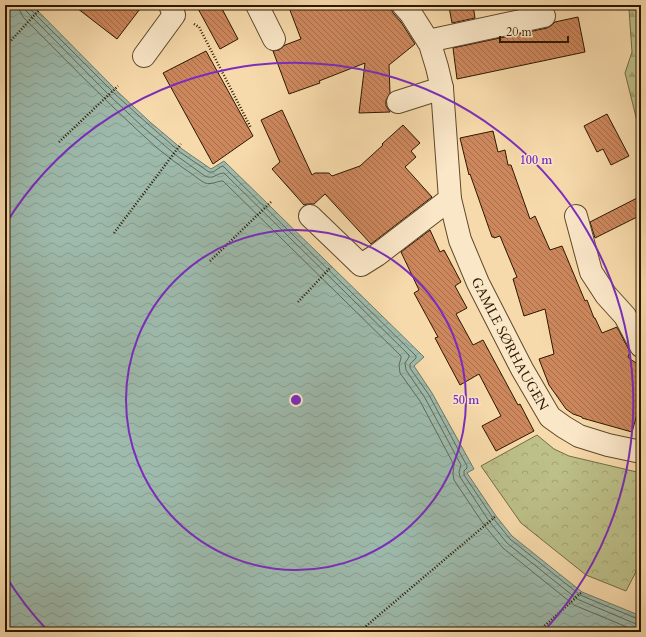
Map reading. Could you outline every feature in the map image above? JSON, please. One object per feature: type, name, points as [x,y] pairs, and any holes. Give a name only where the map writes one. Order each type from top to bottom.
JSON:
[{"type":"street","points":[[257,5],[274,39]]},
{"type":"street","name":"GAMLE SØRHAUGEN","points":[[403,5],[411,14],[430,44],[439,78],[450,199],[460,240],[478,282],[522,369],[540,402],[550,416],[564,427],[579,436],[608,445],[641,452]]},
{"type":"street","points":[[144,56],[172,10]]},
{"type":"street","points":[[428,41],[544,16]]},
{"type":"street","points":[[398,102],[439,78]]},
{"type":"street","points":[[310,216],[361,266],[450,199]]},
{"type":"street","points":[[576,216],[591,272],[606,295],[625,316],[640,342]]},
{"type":"path","points":[[5,47],[41,8]]},
{"type":"path","points":[[172,10],[199,27],[251,128]]},
{"type":"path","points":[[59,142],[118,86]]},
{"type":"path","points":[[114,233],[181,144]]},
{"type":"path","points":[[210,261],[271,202]]},
{"type":"path","points":[[298,302],[334,265]]},
{"type":"path","points":[[359,632],[496,516]]},
{"type":"path","points":[[538,632],[582,592]]},
{"type":"green space","points":[[628,5],[641,5],[641,137],[625,73],[632,52]]},
{"type":"green space","points":[[537,435],[554,449],[569,456],[641,473],[641,562],[626,591],[586,575],[521,523],[481,466]]},
{"type":"water","points":[[5,5],[32,5],[118,92],[182,149],[211,169],[224,161],[424,357],[414,366],[432,393],[474,469],[467,473],[496,516],[512,536],[582,592],[641,616],[641,632],[5,632]]},
{"type":"building","points":[[73,5],[143,5],[117,39]]},
{"type":"building","points":[[196,5],[220,5],[238,39],[220,49]]},
{"type":"building","points":[[288,5],[389,5],[415,44],[389,65],[390,93],[386,100],[386,106],[390,112],[359,113],[365,63],[319,81],[320,83],[289,94],[273,51],[279,50],[285,45],[301,39]]},
{"type":"building","points":[[473,5],[475,18],[452,23],[449,7]]},
{"type":"building","points":[[578,17],[585,52],[457,79],[453,48],[547,28],[555,22]]},
{"type":"building","points":[[206,51],[253,136],[213,164],[163,73]]},
{"type":"building","points":[[282,110],[312,175],[315,173],[329,173],[332,176],[360,166],[403,125],[420,143],[411,151],[416,157],[405,167],[432,197],[371,244],[325,194],[314,204],[304,205],[272,169],[280,162],[261,120]]},
{"type":"building","points":[[607,114],[629,156],[611,165],[603,149],[597,152],[584,126]]},
{"type":"building","points":[[493,131],[498,152],[505,150],[508,165],[511,165],[530,219],[535,216],[550,250],[562,246],[585,301],[587,300],[602,333],[617,327],[630,352],[628,357],[641,366],[641,400],[632,432],[573,414],[566,409],[549,385],[539,359],[554,354],[545,309],[524,316],[513,279],[517,277],[500,236],[494,238],[492,237],[470,174],[469,175],[460,138]]},
{"type":"building","points":[[641,196],[641,215],[595,238],[590,222]]},
{"type":"building","points":[[430,230],[440,252],[444,250],[461,282],[455,286],[467,308],[456,314],[473,345],[483,340],[518,405],[520,404],[534,431],[496,451],[482,426],[501,416],[479,374],[460,385],[435,338],[438,337],[414,293],[419,290],[401,252]]}]
